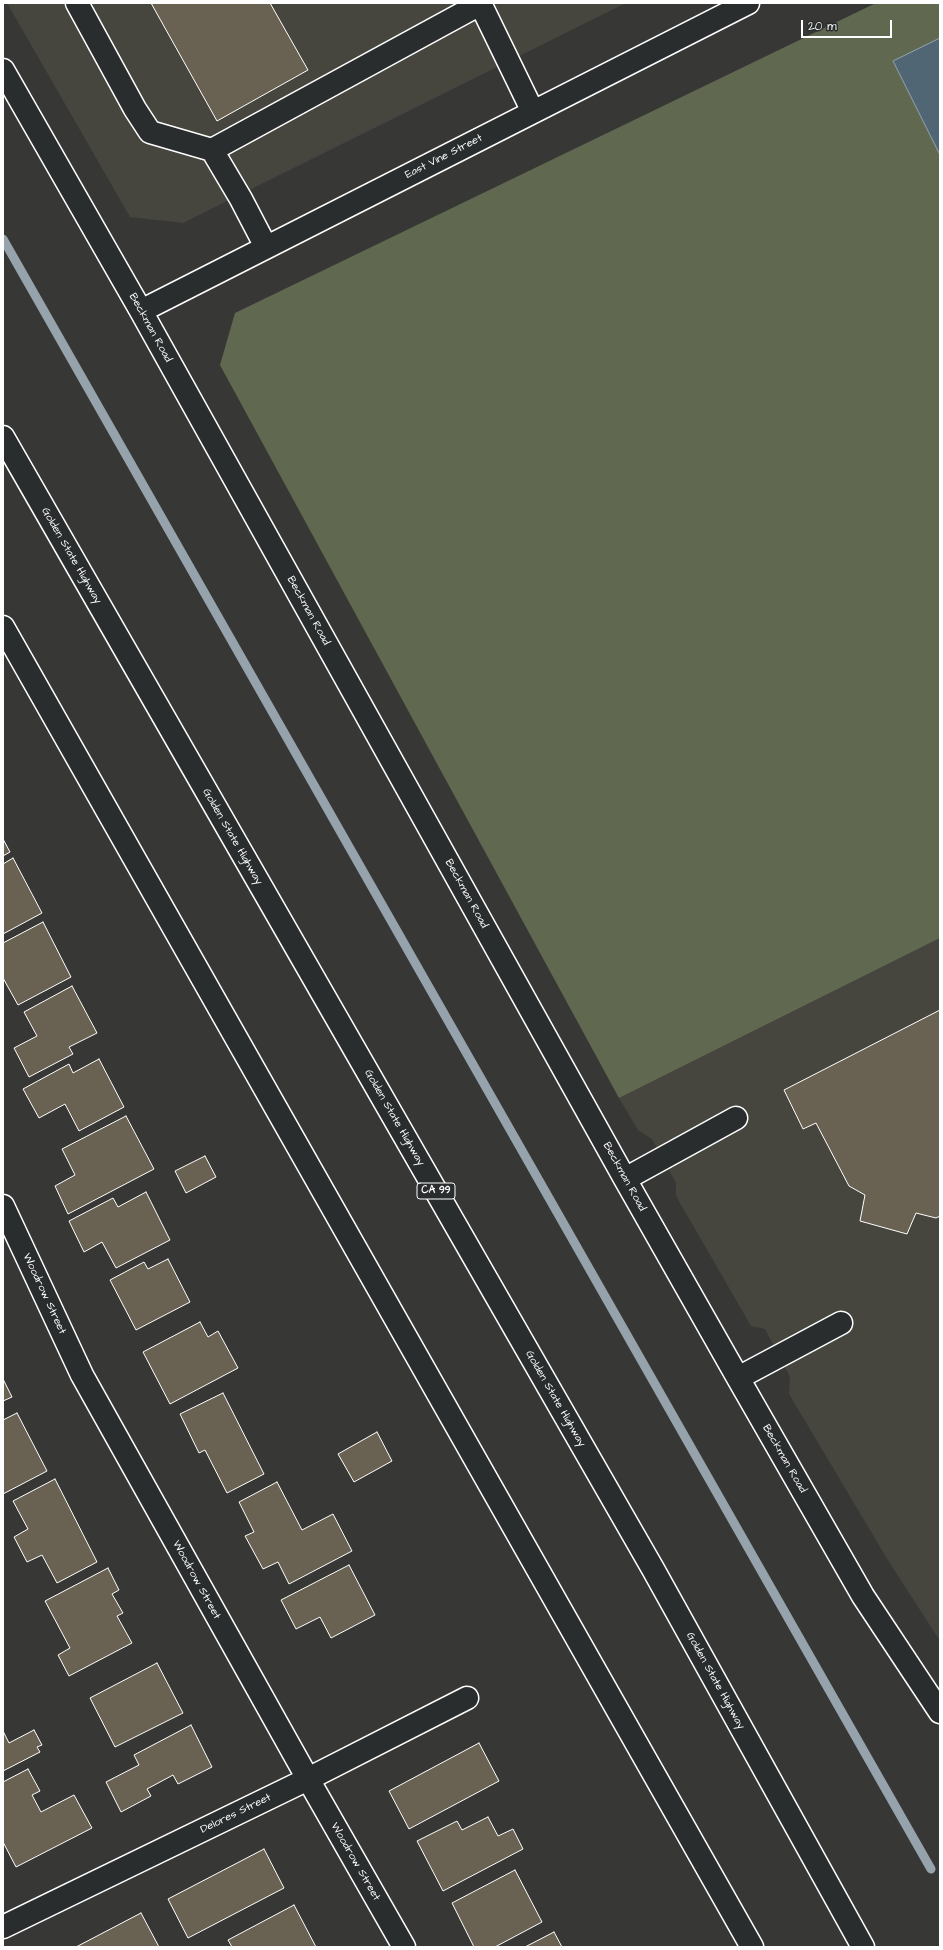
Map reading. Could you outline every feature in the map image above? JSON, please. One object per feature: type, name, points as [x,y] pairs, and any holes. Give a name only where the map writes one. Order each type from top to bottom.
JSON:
[{"type":"main road","points":[[77,3],[134,109],[150,132],[212,150],[241,199],[266,247]]},
{"type":"main road","name":"East Vine Street","points":[[141,311],[748,3]]},
{"type":"main road","points":[[212,150],[480,4],[533,112]]},
{"type":"main road","name":"Beckman Road","points":[[3,70],[141,311],[625,1179],[738,1378],[863,1596],[940,1712]]},
{"type":"main road","name":"Golden State Highway","points":[[3,437],[641,1548],[863,1947]]},
{"type":"main road","points":[[3,627],[752,1947]]},
{"type":"main road","points":[[625,1179],[736,1118]]},
{"type":"main road","name":"Woodrow Street","points":[[3,1206],[82,1375],[308,1779],[404,1947]]},
{"type":"main road","points":[[738,1378],[841,1323]]},
{"type":"main road","name":"Delores Street","points":[[3,1927],[308,1779],[467,1698]]},
{"type":"shaded area","points":[[7,3],[626,3],[183,223],[130,217]]},
{"type":"shaded area","points":[[940,938],[940,1641],[886,1557],[789,1394],[790,1377],[765,1329],[751,1326],[676,1196],[676,1183],[652,1139],[638,1130],[619,1098]]},
{"type":"green space","points":[[876,3],[940,3],[940,938],[619,1098],[220,365],[235,313]]},
{"type":"water","points":[[940,38],[940,155],[893,61]]},
{"type":"building","points":[[151,3],[270,3],[308,70],[217,121]]},
{"type":"building","points":[[3,839],[10,852],[3,856]]},
{"type":"building","points":[[13,858],[42,913],[3,934],[3,864]]},
{"type":"building","points":[[43,922],[71,977],[18,1005],[3,978],[3,943]]},
{"type":"building","points":[[72,986],[97,1033],[69,1047],[73,1054],[29,1077],[14,1048],[37,1036],[24,1012]]},
{"type":"building","points":[[940,1010],[940,1216],[936,1218],[916,1213],[907,1234],[860,1221],[865,1195],[849,1186],[816,1123],[803,1129],[784,1090]]},
{"type":"building","points":[[99,1059],[124,1107],[79,1131],[65,1104],[39,1118],[23,1089],[69,1064],[73,1073]]},
{"type":"building","points":[[126,1116],[154,1169],[68,1214],[55,1186],[75,1175],[62,1149]]},
{"type":"building","points":[[205,1156],[216,1177],[186,1193],[175,1171]]},
{"type":"building","points":[[146,1192],[170,1240],[116,1268],[102,1242],[84,1252],[69,1221],[113,1198],[118,1207]]},
{"type":"building","points":[[168,1259],[190,1302],[136,1330],[110,1280],[144,1262],[148,1269]]},
{"type":"building","points":[[200,1322],[208,1337],[218,1331],[238,1368],[170,1404],[143,1352]]},
{"type":"building","points":[[3,1379],[12,1397],[3,1401]]},
{"type":"building","points":[[223,1393],[264,1474],[227,1493],[205,1450],[199,1453],[180,1414]]},
{"type":"building","points":[[17,1413],[47,1471],[3,1494],[3,1420]]},
{"type":"building","points":[[377,1432],[392,1461],[354,1482],[338,1454]]},
{"type":"building","points":[[55,1479],[97,1562],[57,1583],[42,1555],[27,1562],[14,1537],[28,1529],[13,1501]]},
{"type":"building","points":[[277,1482],[302,1530],[333,1514],[352,1551],[289,1584],[278,1562],[263,1569],[245,1536],[254,1532],[239,1502]]},
{"type":"building","points":[[349,1565],[375,1615],[331,1638],[320,1617],[296,1629],[281,1600]]},
{"type":"building","points":[[108,1568],[119,1590],[112,1594],[123,1613],[117,1616],[132,1643],[69,1676],[58,1655],[70,1648],[45,1601]]},
{"type":"building","points":[[157,1663],[183,1713],[115,1747],[90,1698]]},
{"type":"building","points":[[191,1725],[212,1767],[178,1784],[173,1775],[147,1789],[151,1796],[121,1812],[106,1782],[139,1765],[134,1755]]},
{"type":"building","points":[[34,1730],[42,1745],[37,1747],[40,1752],[3,1771],[3,1731],[9,1743]]},
{"type":"building","points":[[479,1743],[499,1781],[409,1829],[389,1791]]},
{"type":"building","points":[[28,1769],[40,1791],[32,1795],[41,1812],[74,1795],[92,1828],[16,1867],[3,1842],[3,1782]]},
{"type":"building","points":[[488,1817],[498,1836],[513,1829],[523,1849],[443,1891],[417,1841],[457,1821],[462,1830]]},
{"type":"building","points":[[264,1849],[284,1888],[188,1938],[168,1899]]},
{"type":"building","points":[[515,1870],[542,1922],[495,1947],[474,1947],[452,1903]]},
{"type":"building","points":[[294,1905],[316,1947],[232,1947],[228,1940]]},
{"type":"building","points":[[141,1913],[159,1947],[76,1947]]},
{"type":"building","points":[[554,1932],[562,1947],[525,1947]]},
{"type":"waterway","points":[[3,239],[931,1869]]}]
